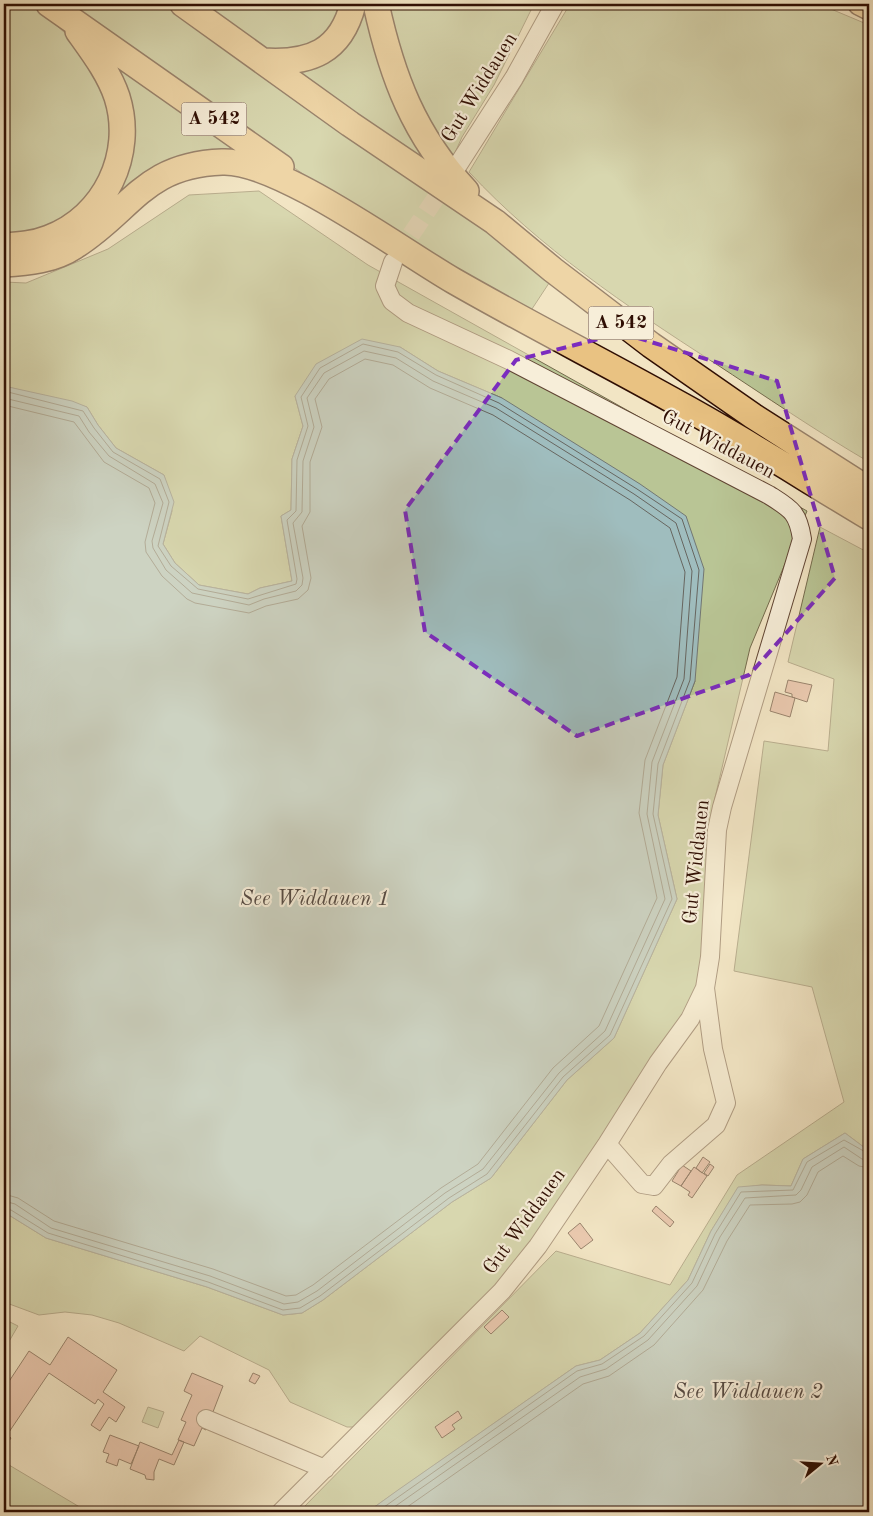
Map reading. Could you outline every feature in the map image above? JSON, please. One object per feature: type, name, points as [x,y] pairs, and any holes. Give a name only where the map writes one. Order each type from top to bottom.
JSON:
[{"type":"highway","name":"A 542","points":[[48,4],[356,221],[422,262],[527,322],[683,405],[869,517]]},
{"type":"highway","name":"A 542","points":[[183,4],[350,124],[495,222],[553,270],[651,345],[752,416],[869,490]]},
{"type":"highway","points":[[263,61],[293,61],[326,51],[343,31],[353,4]]},
{"type":"highway","points":[[376,4],[390,64],[423,135],[449,172],[495,222]]},
{"type":"highway","points":[[4,246],[36,243],[74,225],[95,206],[107,190],[118,164],[122,129],[117,97],[102,67],[70,19]]},
{"type":"highway","points":[[4,264],[22,264],[47,259],[73,248],[96,232],[135,194],[162,175],[194,164],[224,161],[249,164],[296,186],[356,221]]},
{"type":"main road","points":[[859,4],[869,9]]},
{"type":"lane","name":"Gut Widdauen","points":[[456,168],[514,78],[555,4]]},
{"type":"lane","name":"Gut Widdauen","points":[[281,1512],[502,1291],[538,1246],[658,1063],[690,1019],[705,988],[710,957],[718,830],[722,807],[802,539],[800,520],[786,506],[769,495],[508,360],[408,313],[392,301],[385,286],[386,276],[393,262]]},
{"type":"lane","points":[[606,1144],[642,1184],[654,1186],[671,1164],[716,1125],[726,1103],[713,1049],[705,988]]},
{"type":"lane","points":[[206,1419],[325,1469]]},
{"type":"highlighted area","points":[[622,333],[777,381],[835,578],[749,675],[577,736],[425,632],[405,510],[516,360]]},
{"type":"green space","points":[[4,4],[29,4],[46,16],[75,42],[107,86],[113,164],[67,224],[4,240]]},
{"type":"green space","points":[[65,4],[166,4],[553,277],[528,315],[338,199]]},
{"type":"green space","points":[[195,4],[347,4],[329,42],[272,54]]},
{"type":"green space","points":[[370,4],[442,173],[281,66],[353,19]]},
{"type":"green space","points":[[383,4],[534,4],[494,85],[462,137],[450,164],[426,129]]},
{"type":"green space","points":[[570,4],[819,4],[869,25],[869,208],[863,226],[869,227],[869,462],[680,341],[616,297],[554,251],[496,200],[469,172]]},
{"type":"green space","points":[[97,49],[258,159],[136,187],[27,250],[122,172]]},
{"type":"green space","points":[[259,191],[368,265],[807,511],[750,648],[714,802],[706,959],[701,986],[579,1173],[505,1277],[355,1427],[347,1427],[290,1402],[269,1370],[200,1336],[184,1351],[119,1323],[92,1315],[65,1312],[39,1315],[4,1302],[4,1212],[46,1238],[207,1287],[283,1315],[302,1313],[323,1300],[452,1202],[491,1178],[567,1080],[614,1038],[677,899],[658,815],[663,765],[695,681],[502,398],[438,371],[400,347],[295,396],[303,426],[292,459],[291,510],[281,516],[292,581],[260,588],[248,594],[199,585],[175,563],[163,544],[172,511],[164,475],[116,448],[87,407],[4,386],[4,282],[26,283],[108,249],[189,195]]},
{"type":"green space","points":[[820,527],[869,553],[869,1151],[845,1133],[803,1159],[791,1186],[762,1185],[738,1188],[711,1231],[688,1280],[640,1333],[600,1360],[576,1366],[373,1508],[372,1512],[299,1512],[556,1251],[670,1285],[737,1175],[844,1102],[812,987],[734,971],[764,741],[828,751],[834,679],[788,662]]},
{"type":"green space","points":[[4,1319],[18,1326],[4,1350]]},
{"type":"green space","points":[[148,1407],[164,1412],[158,1428],[142,1422]]},
{"type":"green space","points":[[4,1462],[88,1512],[4,1512]]},
{"type":"water","name":"See Widdauen 1","points":[[362,339],[400,347],[438,371],[502,398],[640,484],[686,516],[704,569],[695,681],[663,765],[658,815],[677,899],[614,1038],[567,1080],[491,1178],[452,1202],[323,1300],[302,1313],[283,1315],[207,1287],[46,1238],[4,1212],[4,386],[72,401],[87,407],[116,448],[164,475],[174,502],[163,544],[175,563],[199,585],[248,594],[260,588],[292,581],[281,516],[291,510],[292,459],[303,426],[295,396],[316,364]]},
{"type":"water","name":"See Widdauen 2","points":[[845,1133],[869,1151],[869,1512],[372,1512],[373,1508],[398,1490],[576,1366],[600,1360],[640,1333],[688,1280],[711,1231],[738,1187],[762,1185],[791,1186],[803,1159]]},
{"type":"building","points":[[788,680],[812,685],[807,702],[792,697],[792,694],[785,692]]},
{"type":"building","points":[[775,692],[795,698],[790,717],[770,711]]},
{"type":"building","points":[[703,1157],[710,1162],[702,1173],[696,1168]]},
{"type":"building","points":[[710,1164],[714,1167],[708,1176],[704,1173]]},
{"type":"building","points":[[682,1165],[691,1171],[681,1186],[672,1181]]},
{"type":"building","points":[[694,1167],[707,1176],[692,1198],[688,1195],[690,1192],[681,1186]]},
{"type":"building","points":[[656,1206],[674,1222],[670,1227],[652,1211]]},
{"type":"building","points":[[580,1223],[593,1240],[581,1249],[568,1233]]},
{"type":"building","points":[[502,1310],[509,1317],[491,1334],[484,1327]]},
{"type":"building","points":[[68,1337],[117,1370],[103,1392],[125,1407],[116,1422],[109,1417],[100,1431],[91,1425],[104,1404],[98,1399],[95,1404],[49,1373],[7,1435],[4,1433],[4,1389],[29,1351],[50,1365]]},
{"type":"building","points":[[192,1373],[223,1386],[206,1430],[202,1428],[194,1446],[178,1440],[186,1422],[181,1420],[192,1395],[184,1391]]},
{"type":"building","points":[[253,1373],[260,1376],[255,1384],[249,1381]]},
{"type":"building","points":[[458,1411],[462,1418],[452,1425],[455,1429],[442,1438],[435,1427]]},
{"type":"building","points":[[4,1433],[11,1438],[4,1449]]},
{"type":"building","points":[[110,1435],[139,1446],[131,1464],[119,1459],[117,1466],[106,1462],[109,1454],[103,1452]]},
{"type":"building","points":[[179,1440],[184,1442],[174,1465],[159,1459],[154,1472],[154,1480],[146,1479],[145,1475],[130,1469],[140,1442],[172,1455]]},
{"type":"tunnel","points":[[396,257],[450,177]]}]
